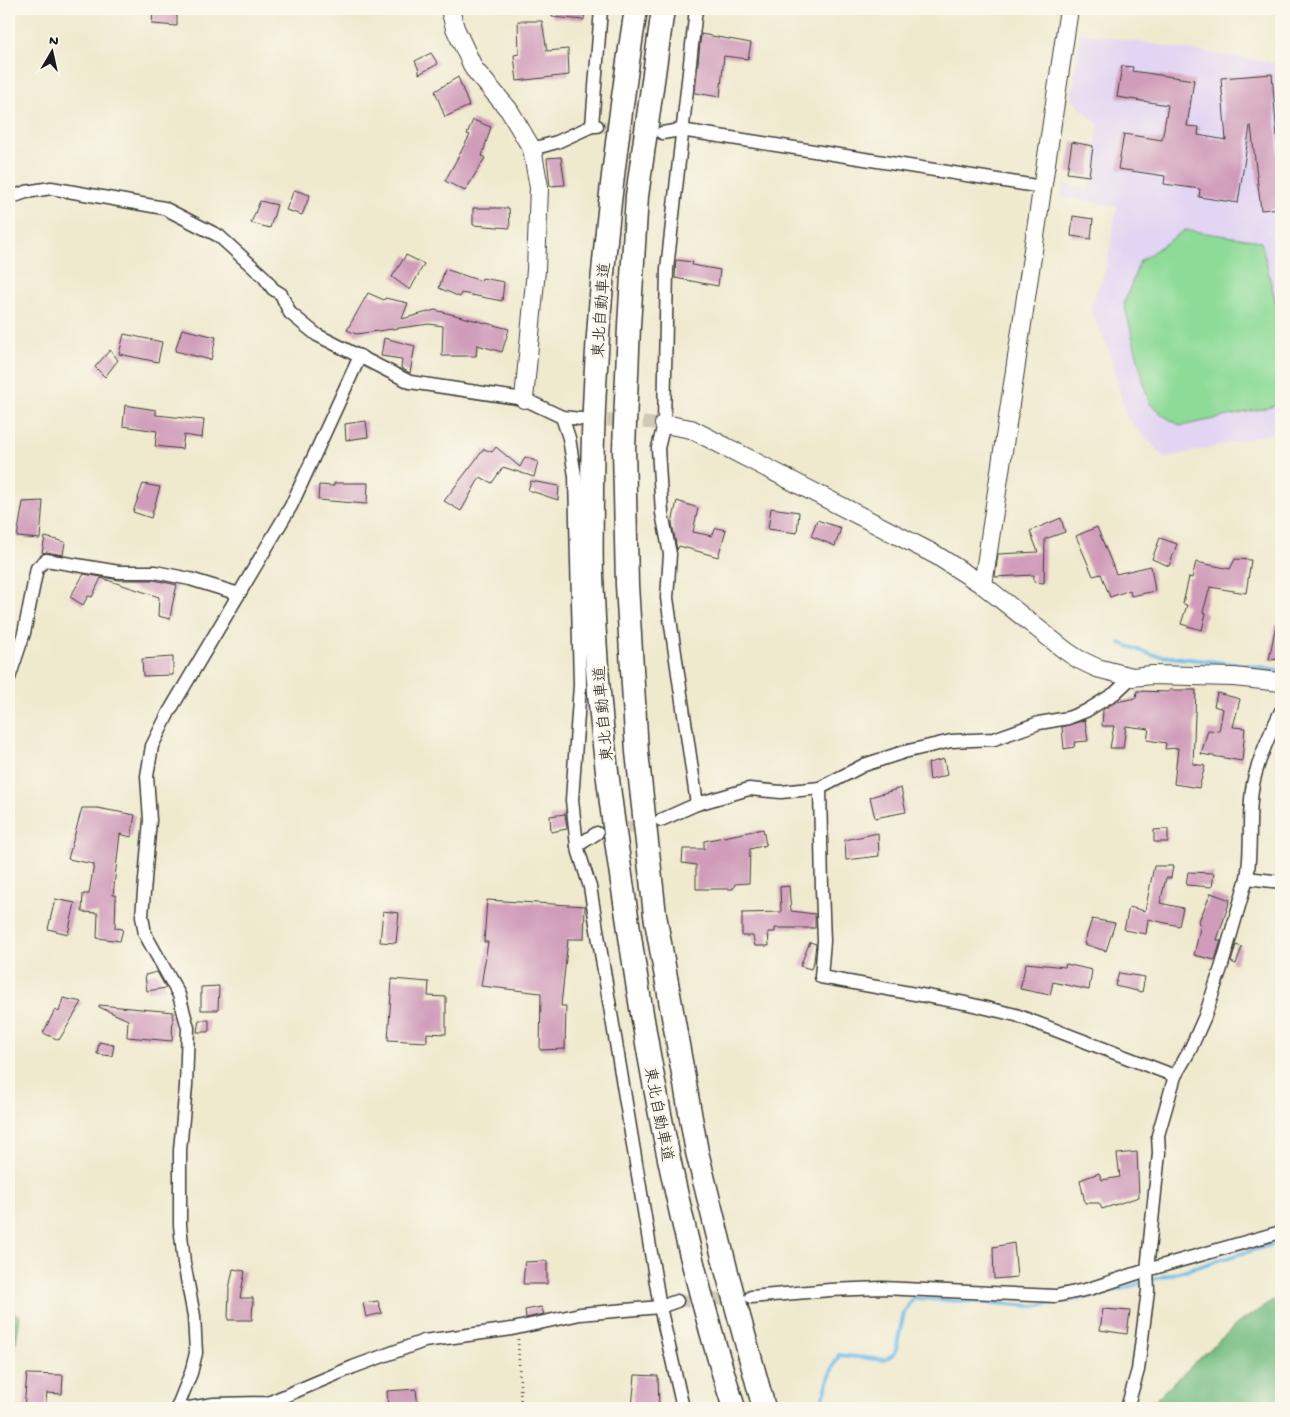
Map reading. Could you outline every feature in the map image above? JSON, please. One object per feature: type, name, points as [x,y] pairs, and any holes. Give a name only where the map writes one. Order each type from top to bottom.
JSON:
[{"type":"highway","name":"東北自動車道","points":[[636,9],[608,208],[597,332],[592,447],[592,573],[602,725],[618,856],[644,1029],[664,1133],[684,1230],[734,1408]]},
{"type":"highway","name":"東北自動車道","points":[[663,9],[637,196],[624,448],[627,584],[637,752],[655,915],[697,1152],[726,1269],[764,1408]]},
{"type":"street","points":[[450,9],[455,28],[474,69],[509,110],[532,149],[539,188],[539,216],[524,399]]},
{"type":"street","points":[[532,149],[557,142],[594,126],[601,9]]},
{"type":"street","points":[[696,9],[667,268],[664,424],[658,448],[662,513],[670,554],[667,598],[697,804]]},
{"type":"street","points":[[983,585],[1069,9]]},
{"type":"street","points":[[662,133],[681,130],[1042,187]]},
{"type":"street","points":[[9,198],[26,192],[51,188],[164,208],[220,236],[281,294],[290,313],[318,334],[410,382],[524,399],[562,417],[582,419]]},
{"type":"street","points":[[177,1408],[191,1373],[196,1353],[194,1316],[184,1263],[180,1225],[180,1150],[186,1086],[188,1028],[179,995],[145,934],[142,916],[150,820],[147,776],[152,746],[169,712],[291,506],[360,356]]},
{"type":"street","points":[[562,417],[570,438],[575,476],[580,685],[572,800],[577,846],[590,887],[660,1307],[683,1408]]},
{"type":"street","points":[[664,424],[691,429],[936,555],[983,585],[1078,659],[1097,668],[1132,677],[1234,677],[1281,682]]},
{"type":"street","points":[[9,678],[24,633],[37,568],[46,560],[119,572],[155,572],[190,579],[239,594]]},
{"type":"street","points":[[662,820],[697,804],[749,789],[781,792],[820,788],[864,765],[904,752],[950,740],[994,739],[1039,723],[1068,718],[1086,711],[1115,693],[1132,677]]},
{"type":"street","points":[[1127,1408],[1138,1370],[1158,1153],[1158,1135],[1175,1076],[1190,1050],[1205,1016],[1222,965],[1247,878],[1252,789],[1265,745],[1281,711]]},
{"type":"street","points":[[820,788],[824,941],[821,977],[1016,1015],[1175,1076]]},
{"type":"street","points":[[577,846],[596,833]]},
{"type":"street","points":[[1247,878],[1281,882]]},
{"type":"street","points":[[751,1297],[830,1290],[882,1288],[1056,1296],[1147,1277],[1281,1232]]},
{"type":"street","points":[[189,1408],[214,1404],[268,1403],[354,1367],[424,1341],[517,1327],[580,1314],[660,1307],[677,1302]]},
{"type":"path","points":[[517,1327],[521,1408]]},
{"type":"shaded area","points":[[1080,33],[1281,64],[1281,431],[1165,458],[1126,417],[1111,356],[1090,308],[1107,266],[1117,206],[1061,197],[1063,184],[1090,189],[1099,126],[1072,99]]},
{"type":"green space","points":[[1185,230],[1261,241],[1276,304],[1281,303],[1281,402],[1271,407],[1181,426],[1164,416],[1149,403],[1124,303],[1140,261]]},
{"type":"green space","points":[[1281,1296],[1281,1408],[1151,1408],[1159,1396],[1238,1323]]},
{"type":"green space","points":[[9,1310],[20,1316],[16,1342],[9,1349]]},
{"type":"building","points":[[153,9],[177,9],[177,26],[152,24]]},
{"type":"building","points":[[552,9],[585,9],[584,20],[552,17]]},
{"type":"building","points":[[518,21],[542,21],[547,51],[568,49],[569,75],[517,81],[514,55],[519,54]]},
{"type":"building","points":[[701,34],[751,43],[748,59],[724,56],[720,97],[695,93]]},
{"type":"building","points":[[431,53],[438,64],[419,74],[415,61]]},
{"type":"building","points":[[1122,66],[1133,67],[1132,71],[1194,80],[1187,126],[1199,127],[1198,135],[1226,140],[1221,78],[1272,74],[1279,163],[1281,163],[1281,208],[1261,210],[1251,126],[1238,203],[1199,197],[1200,189],[1164,184],[1165,176],[1118,169],[1124,134],[1162,140],[1168,105],[1117,97]]},
{"type":"building","points":[[458,77],[469,106],[445,117],[435,91]]},
{"type":"building","points":[[473,120],[491,127],[482,156],[485,158],[465,191],[445,181],[470,135],[467,134]]},
{"type":"building","points":[[1072,142],[1093,146],[1089,176],[1067,173]]},
{"type":"building","points":[[561,157],[565,185],[550,186],[547,158]]},
{"type":"building","points":[[294,190],[310,195],[302,215],[286,210]]},
{"type":"building","points":[[260,201],[277,205],[270,228],[251,223]]},
{"type":"building","points":[[473,208],[509,208],[510,228],[473,225]]},
{"type":"building","points":[[1073,216],[1093,219],[1091,239],[1071,236]]},
{"type":"building","points":[[406,255],[424,264],[410,290],[392,277]]},
{"type":"building","points":[[676,260],[693,262],[692,265],[720,270],[718,286],[675,278]]},
{"type":"building","points":[[445,269],[481,281],[482,278],[504,282],[502,301],[461,293],[460,297],[439,288]]},
{"type":"building","points":[[368,293],[384,300],[385,298],[408,303],[402,319],[435,310],[509,329],[502,352],[477,345],[476,356],[442,356],[443,326],[429,324],[356,334],[347,330]]},
{"type":"building","points":[[182,329],[216,337],[211,360],[175,351]]},
{"type":"building","points":[[124,334],[162,342],[158,362],[119,354]]},
{"type":"building","points":[[384,338],[415,346],[410,373],[401,368],[402,359],[381,356]]},
{"type":"building","points":[[110,350],[118,360],[105,377],[95,367]]},
{"type":"building","points":[[125,405],[156,410],[156,415],[204,420],[202,438],[184,435],[182,449],[155,446],[157,431],[123,426]]},
{"type":"building","points":[[366,421],[368,437],[346,440],[345,424]]},
{"type":"building","points":[[496,447],[520,467],[525,457],[538,462],[534,477],[503,467],[492,483],[480,477],[461,511],[444,501],[484,449],[492,452]]},
{"type":"building","points":[[531,481],[559,486],[558,500],[528,490]]},
{"type":"building","points":[[334,483],[368,483],[367,504],[318,500],[319,485],[334,486]]},
{"type":"building","points":[[143,484],[160,487],[151,518],[133,512]]},
{"type":"building","points":[[43,501],[40,539],[17,537],[23,502]]},
{"type":"building","points":[[677,501],[698,508],[693,532],[712,536],[716,528],[726,530],[718,557],[679,546],[677,550],[672,523]]},
{"type":"building","points":[[771,508],[799,512],[797,533],[768,529]]},
{"type":"building","points":[[1061,518],[1065,532],[1045,539],[1044,583],[1034,582],[1034,575],[995,577],[998,554],[1038,552],[1030,531]]},
{"type":"building","points":[[817,520],[841,528],[835,546],[811,536]]},
{"type":"building","points":[[1097,527],[1116,574],[1151,566],[1155,591],[1131,596],[1130,590],[1110,597],[1101,574],[1093,576],[1076,536]]},
{"type":"building","points":[[45,537],[65,542],[63,555],[42,553]]},
{"type":"building","points":[[1160,538],[1177,544],[1169,566],[1152,559]]},
{"type":"building","points":[[1235,559],[1251,560],[1246,593],[1210,587],[1203,612],[1206,613],[1202,630],[1181,624],[1187,605],[1183,604],[1189,577],[1192,578],[1196,562],[1230,569]]},
{"type":"building","points":[[84,574],[119,580],[154,580],[177,585],[170,619],[158,616],[159,597],[101,578],[92,597],[88,596],[83,605],[70,597]]},
{"type":"building","points":[[1276,624],[1281,625],[1281,659],[1269,660]]},
{"type":"building","points":[[173,657],[173,675],[143,676],[142,659]]},
{"type":"building","points":[[1169,690],[1196,690],[1193,764],[1205,766],[1199,788],[1174,784],[1178,748],[1165,749],[1166,743],[1147,740],[1149,729],[1126,726],[1123,748],[1110,748],[1114,726],[1102,726],[1103,710],[1116,702],[1136,698],[1137,691],[1169,692]]},
{"type":"building","points":[[1217,693],[1240,699],[1233,727],[1245,728],[1242,761],[1201,754],[1208,730],[1219,731],[1223,709],[1214,706]]},
{"type":"building","points":[[1085,720],[1088,741],[1075,742],[1074,747],[1064,749],[1062,727]]},
{"type":"building","points":[[944,759],[947,775],[930,780],[928,763]]},
{"type":"building","points":[[901,788],[906,812],[875,818],[870,797]]},
{"type":"building","points":[[82,808],[97,808],[135,815],[131,837],[120,834],[113,895],[116,895],[115,928],[123,929],[120,941],[97,938],[98,913],[82,912],[83,894],[89,894],[94,864],[68,859]]},
{"type":"building","points":[[565,814],[567,829],[551,832],[550,816]]},
{"type":"building","points":[[763,829],[766,845],[750,849],[749,883],[735,884],[733,889],[696,889],[696,865],[682,863],[683,849],[704,849],[704,841]]},
{"type":"building","points":[[1168,829],[1168,842],[1154,842],[1154,830]]},
{"type":"building","points":[[878,833],[879,856],[846,860],[845,840]]},
{"type":"building","points":[[1154,866],[1173,866],[1171,878],[1166,878],[1160,903],[1183,908],[1179,926],[1148,919],[1146,934],[1124,930],[1129,907],[1145,911]]},
{"type":"building","points":[[1188,872],[1214,873],[1212,887],[1186,885]]},
{"type":"building","points":[[789,886],[791,911],[815,914],[815,928],[775,928],[775,932],[768,932],[769,946],[755,946],[753,936],[742,936],[742,913],[781,912],[780,887]]},
{"type":"building","points":[[1211,893],[1230,900],[1217,940],[1221,941],[1215,960],[1194,955],[1201,924],[1198,923]]},
{"type":"building","points":[[55,899],[75,903],[68,934],[48,929]]},
{"type":"building","points":[[487,900],[585,906],[584,939],[568,939],[561,1006],[566,1006],[565,1049],[540,1050],[541,993],[481,986],[488,942],[484,942]]},
{"type":"building","points":[[383,911],[399,913],[396,943],[380,942]]},
{"type":"building","points":[[1092,919],[1115,923],[1106,951],[1084,944]]},
{"type":"building","points":[[810,942],[816,944],[811,969],[800,966]]},
{"type":"building","points":[[1236,945],[1242,947],[1236,964],[1231,962]]},
{"type":"building","points":[[1026,963],[1065,967],[1066,964],[1092,970],[1089,990],[1053,982],[1050,995],[1020,989]]},
{"type":"building","points":[[157,972],[166,988],[147,991],[145,975]]},
{"type":"building","points":[[1119,973],[1145,977],[1142,992],[1115,986]]},
{"type":"building","points":[[392,979],[429,982],[428,996],[446,997],[446,1034],[427,1033],[427,1042],[388,1040]]},
{"type":"building","points":[[219,986],[218,1010],[201,1010],[201,987]]},
{"type":"building","points":[[63,998],[82,1002],[59,1040],[43,1033],[55,1010],[59,1012]]},
{"type":"building","points":[[99,1005],[173,1012],[172,1041],[127,1037],[128,1020],[99,1007]]},
{"type":"building","points":[[199,1020],[209,1020],[209,1032],[197,1032]]},
{"type":"building","points":[[99,1042],[114,1045],[112,1056],[97,1054]]},
{"type":"building","points":[[1137,1152],[1139,1197],[1102,1209],[1099,1203],[1085,1203],[1080,1180],[1099,1173],[1102,1180],[1120,1177],[1117,1154]]},
{"type":"building","points":[[1014,1243],[1017,1277],[994,1279],[993,1247]]},
{"type":"building","points":[[547,1261],[547,1284],[523,1284],[525,1262]]},
{"type":"building","points":[[233,1269],[245,1271],[240,1298],[253,1298],[252,1320],[228,1320],[229,1289]]},
{"type":"building","points":[[378,1301],[382,1313],[366,1317],[363,1303]]},
{"type":"building","points":[[541,1307],[544,1314],[526,1318],[525,1310]]},
{"type":"building","points":[[1103,1309],[1130,1311],[1127,1334],[1100,1330]]},
{"type":"building","points":[[27,1374],[63,1375],[62,1394],[47,1393],[45,1408],[24,1408]]},
{"type":"building","points":[[635,1375],[658,1376],[659,1408],[632,1408]]},
{"type":"building","points":[[416,1389],[418,1408],[388,1408],[387,1391]]},
{"type":"waterway","points":[[1120,643],[1152,655],[1254,666],[1281,671]]},
{"type":"waterway","points":[[823,1397],[839,1355],[885,1360],[895,1353],[904,1313],[913,1298],[1034,1306],[1097,1296],[1281,1242]]},
{"type":"tunnel","points":[[597,126],[651,132]]},
{"type":"tunnel","points":[[589,419],[664,424]]},
{"type":"tunnel","points":[[610,831],[649,823]]},
{"type":"tunnel","points":[[677,1301],[740,1298]]}]
